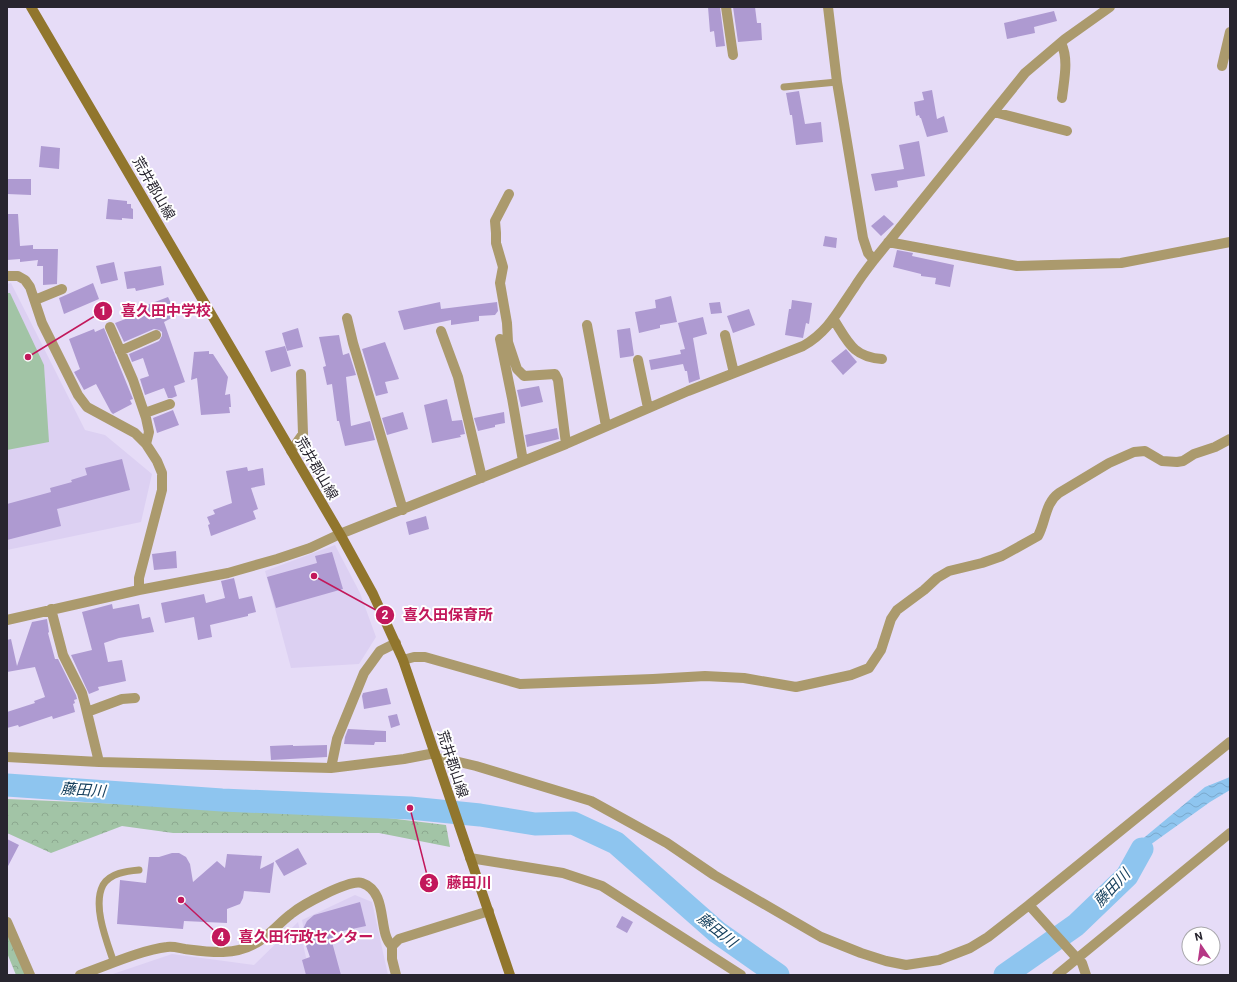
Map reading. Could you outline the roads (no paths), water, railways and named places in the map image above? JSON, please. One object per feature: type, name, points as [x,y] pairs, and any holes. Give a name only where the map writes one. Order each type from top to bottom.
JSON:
[{"type":"main road","name":"荒井郡山線","points":[[31,7],[340,534],[373,594],[403,660],[510,975]]},
{"type":"street","points":[[726,7],[733,55]]},
{"type":"street","points":[[828,7],[837,82],[863,238],[868,253],[874,260]]},
{"type":"street","points":[[7,620],[139,590],[228,573],[303,550],[566,444],[648,408],[815,340],[834,320],[854,288],[888,242],[1024,73],[1061,43],[1110,7]]},
{"type":"street","points":[[1222,66],[1230,32]]},
{"type":"street","points":[[1061,43],[1065,50],[1062,98]]},
{"type":"street","points":[[994,112],[1067,131]]},
{"type":"street","points":[[509,194],[495,221],[496,243],[503,268],[500,283],[507,323],[508,342],[517,369],[524,376],[555,374],[558,380],[566,444]]},
{"type":"street","points":[[888,242],[1017,266],[1121,263],[1230,242]]},
{"type":"street","points":[[7,276],[18,276],[25,280],[30,287],[42,323],[78,395],[87,407],[135,433],[146,444],[157,461],[162,473],[162,490],[139,578],[139,590]]},
{"type":"street","points":[[35,300],[62,289]]},
{"type":"street","points":[[347,318],[353,343],[403,510]]},
{"type":"street","points":[[834,320],[853,347],[860,354],[872,358],[882,359]]},
{"type":"street","points":[[587,325],[606,426]]},
{"type":"street","points":[[110,327],[133,380],[145,413],[149,432],[146,444]]},
{"type":"street","points":[[441,330],[458,377],[482,478]]},
{"type":"street","points":[[120,351],[156,335]]},
{"type":"street","points":[[725,335],[734,373]]},
{"type":"street","points":[[500,339],[523,461]]},
{"type":"street","points":[[638,360],[648,408]]},
{"type":"street","points":[[291,451],[303,434],[301,374]]},
{"type":"street","points":[[145,413],[170,404]]},
{"type":"street","points":[[403,660],[414,657],[425,658],[520,684],[705,676],[744,678],[796,687],[851,675],[869,668],[881,650],[891,619],[897,610],[924,590],[937,578],[949,571],[982,563],[1002,556],[1038,536],[1049,504],[1059,493],[1109,463],[1134,452],[1144,451],[1162,461],[1177,462],[1183,461],[1194,454],[1215,447],[1230,439]]},
{"type":"street","points":[[51,609],[63,655],[82,694],[99,762]]},
{"type":"street","points":[[331,768],[337,739],[364,673],[380,651],[396,643]]},
{"type":"street","points":[[87,712],[122,699],[135,698]]},
{"type":"street","points":[[7,757],[99,762],[331,768],[436,756],[476,766],[591,802],[667,843],[714,875],[821,937],[861,953],[886,961],[906,965],[939,960],[970,948],[988,937],[1230,742]]},
{"type":"street","points":[[1057,975],[1076,957],[1230,833]]},
{"type":"street","points":[[470,858],[564,873],[602,886],[741,975]]},
{"type":"street","points":[[80,975],[147,951],[167,947],[215,953],[231,952],[243,949],[256,944],[298,909],[339,887],[360,882],[365,884],[376,894],[387,939],[392,946],[392,958],[396,975]]},
{"type":"street","points":[[1029,905],[1082,963],[1086,975]]},
{"type":"street","points":[[392,946],[395,942],[407,936],[489,911]]},
{"type":"street","points":[[7,922],[30,975]]},
{"type":"lane","points":[[784,87],[837,82]]},
{"type":"lane","points":[[114,963],[103,927],[99,899],[104,884],[114,875],[125,871],[140,870]]},
{"type":"water","points":[[1230,777],[1230,790],[1210,802],[1150,845],[1138,872],[1126,878],[1130,860],[1140,841],[1205,787]]},
{"type":"waterway","name":"藤田川","points":[[7,785],[222,800],[410,808],[480,815],[535,824],[573,823],[616,843],[717,932],[778,975]]},
{"type":"waterway","name":"藤田川","points":[[1005,975],[1076,925],[1127,876],[1142,849]]},
{"type":"place","name":"喜久田中学校","points":[[28,357]]},
{"type":"place","name":"喜久田保育所","points":[[314,576]]},
{"type":"place","name":"藤田川","points":[[410,808]]},
{"type":"place","name":"喜久田行政センター","points":[[181,900]]}]
